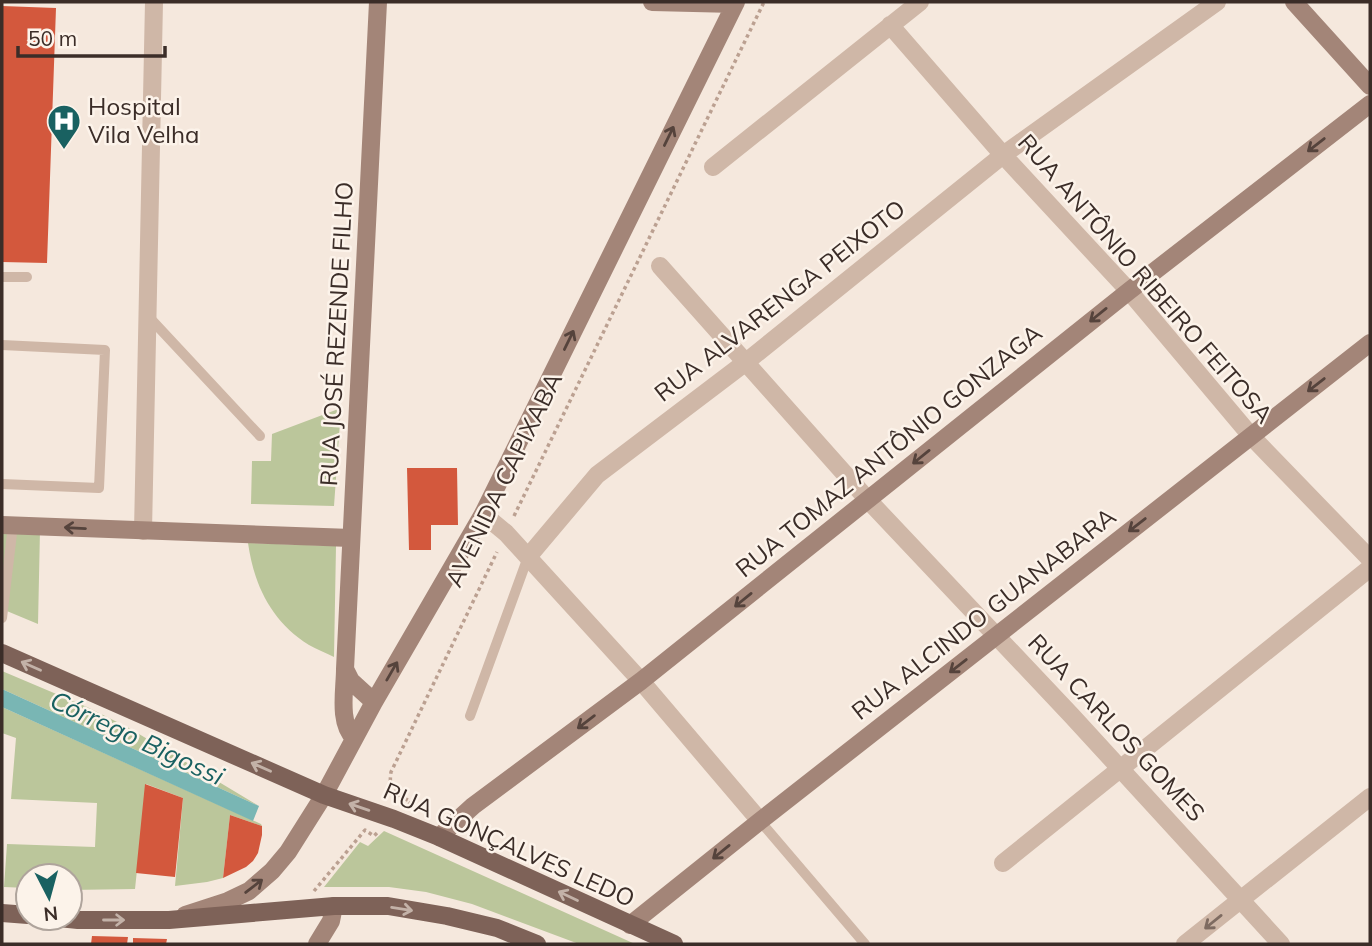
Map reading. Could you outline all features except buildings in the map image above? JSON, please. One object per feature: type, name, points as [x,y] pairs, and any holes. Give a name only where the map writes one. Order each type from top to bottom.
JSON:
[{"type":"main road","name":"RUA GONÇALVES LEDO","points":[[2,653],[324,795],[439,837],[674,944]]},
{"type":"main road","points":[[84,920],[169,920],[300,908],[388,906],[497,928],[537,944]]},
{"type":"street","points":[[143,531],[154,2]]},
{"type":"street","name":"RUA JOSÉ REZENDE FILHO","points":[[355,738],[350,734],[344,718],[345,669],[378,2]]},
{"type":"street","points":[[652,2],[735,3]]},
{"type":"street","points":[[713,167],[920,2]]},
{"type":"street","name":"RUA ALVARENGA PEIXOTO","points":[[528,557],[597,475],[746,362],[1003,155],[1217,2]]},
{"type":"street","points":[[1294,2],[1370,86]]},
{"type":"street","name":"AVENIDA CAPIXABA","points":[[169,920],[228,901],[249,891],[272,871],[288,852],[324,795],[374,702],[483,514],[735,3]]},
{"type":"street","name":"RUA ANTÔNIO RIBEIRO FEITOSA","points":[[890,25],[1003,155],[1129,291],[1251,436],[1370,559]]},
{"type":"street","name":"RUA TOMAZ ANTÔNIO GONZAGA","points":[[439,837],[473,806],[641,681],[1129,291],[1370,104]]},
{"type":"street","name":"RUA CARLOS GOMES","points":[[660,266],[868,500],[1282,944]]},
{"type":"street","name":"RUA ALCINDO GUANABARA","points":[[630,925],[1370,343]]},
{"type":"street","points":[[483,514],[506,533],[641,681],[760,821]]},
{"type":"street","points":[[7,525],[351,538]]},
{"type":"street","points":[[1003,863],[1370,568]]},
{"type":"street","points":[[345,669],[357,688],[374,702]]},
{"type":"street","points":[[1185,944],[1370,797]]},
{"type":"street","points":[[317,944],[331,921],[334,906]]},
{"type":"lane","points":[[2,277],[27,277]]},
{"type":"lane","points":[[148,316],[260,436]]},
{"type":"lane","points":[[2,345],[105,350],[99,488],[2,484]]},
{"type":"lane","points":[[2,618],[7,525]]},
{"type":"lane","name":"RUA ALVARENGA PEIXOTO","points":[[470,716],[528,557]]},
{"type":"lane","points":[[760,821],[865,944]]},
{"type":"path","name":"AVENIDA CAPIXABA","points":[[394,819],[411,802],[393,792],[389,783],[391,772],[764,2]]},
{"type":"path","points":[[300,908],[365,830],[374,836],[394,819]]},
{"type":"green space","points":[[341,408],[334,506],[251,504],[252,461],[271,461],[272,434]]},
{"type":"green space","points":[[2,528],[40,530],[38,624],[2,609]]},
{"type":"green space","points":[[248,543],[336,546],[334,657],[309,645],[284,625],[266,601],[255,573]]},
{"type":"green space","points":[[2,671],[129,728],[259,806],[2,689]]},
{"type":"green space","points":[[2,707],[262,826],[230,815],[223,878],[175,886],[183,798],[146,784],[135,889],[84,890],[84,862],[14,862],[14,887],[4,887],[7,844],[95,847],[97,803],[11,799],[16,738],[2,733]]},
{"type":"green space","points":[[384,831],[635,944],[579,944],[472,904],[426,892],[389,887],[324,887],[360,842],[368,846]]},
{"type":"water","points":[[2,689],[259,806],[253,821],[2,707]]},
{"type":"place","name":"Hospital Vila Velha","points":[[64,151]]},
{"type":"water label","name":"Córrego Bigossi","points":[[137,738]]}]
